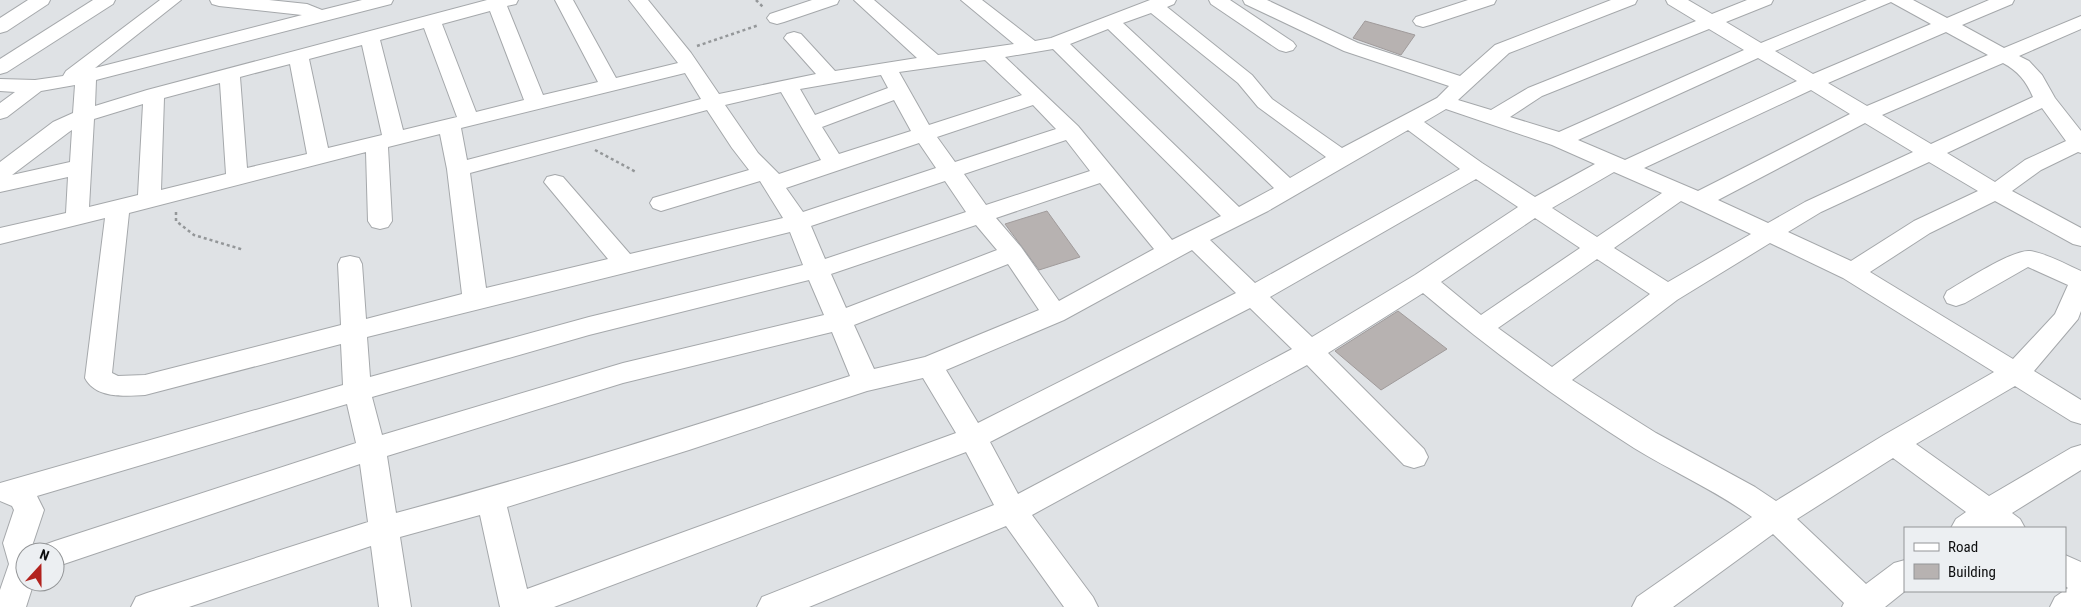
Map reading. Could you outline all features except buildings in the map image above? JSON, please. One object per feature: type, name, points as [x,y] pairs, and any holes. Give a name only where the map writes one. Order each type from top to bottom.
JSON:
[{"type":"street","points":[[0,27],[41,0]]},
{"type":"street","points":[[0,68],[106,0]]},
{"type":"street","points":[[64,82],[172,0]]},
{"type":"street","points":[[219,0],[307,10],[322,16]]},
{"type":"street","points":[[0,85],[35,86],[64,82],[322,16],[362,3],[384,0]]},
{"type":"street","points":[[564,0],[610,85]]},
{"type":"street","points":[[638,0],[685,59],[712,102],[769,178],[798,222],[816,270],[866,381]]},
{"type":"street","points":[[777,18],[830,0]]},
{"type":"street","points":[[863,0],[934,62]]},
{"type":"street","points":[[970,0],[1031,48]]},
{"type":"street","points":[[1218,0],[1286,46]]},
{"type":"street","points":[[1252,0],[1351,47],[1463,84]]},
{"type":"street","points":[[1423,21],[1487,0]]},
{"type":"street","points":[[1675,0],[1996,192],[2081,238]]},
{"type":"street","points":[[1493,118],[1535,92],[1764,0]]},
{"type":"street","points":[[1560,140],[1760,50],[1883,0]]},
{"type":"street","points":[[1852,272],[1922,227],[1996,192],[2034,165],[2080,145],[2045,99],[2035,79],[2022,65],[1899,0]]},
{"type":"street","points":[[773,607],[1012,511],[1310,351],[1424,282],[1535,207],[1619,166],[2005,0]]},
{"type":"street","points":[[0,173],[61,127],[83,116],[154,94],[502,2],[536,104]]},
{"type":"street","points":[[147,607],[384,529],[491,500],[689,439],[866,381],[930,366],[1055,314],[1194,238],[1260,206],[1341,158],[1444,102],[1502,49],[1616,2]]},
{"type":"street","points":[[458,169],[712,102],[787,85],[888,68],[991,55],[1057,42],[1161,3],[1246,79],[1265,103],[1341,158]]},
{"type":"street","points":[[322,16],[332,47]]},
{"type":"street","points":[[431,21],[459,121],[458,169],[475,300]]},
{"type":"street","points":[[1111,22],[1288,190]]},
{"type":"street","points":[[1480,328],[1596,247],[1690,196],[1866,114],[2081,22]]},
{"type":"street","points":[[370,37],[385,141],[380,221]]},
{"type":"street","points":[[794,38],[831,78]]},
{"type":"street","points":[[1057,42],[1236,217]]},
{"type":"street","points":[[991,55],[1070,131],[1103,174],[1170,252]]},
{"type":"street","points":[[298,56],[319,158]]},
{"type":"street","points":[[0,236],[149,201],[459,121],[610,85],[685,59]]},
{"type":"street","points":[[888,68],[923,133],[980,214],[1013,253],[1055,314]]},
{"type":"street","points":[[230,74],[237,178]]},
{"type":"street","points":[[77,218],[86,76]]},
{"type":"street","points":[[787,85],[834,164]]},
{"type":"street","points":[[0,113],[35,86]]},
{"type":"street","points":[[810,124],[900,91]]},
{"type":"street","points":[[149,201],[154,94]]},
{"type":"street","points":[[661,203],[834,164],[1036,97]]},
{"type":"street","points":[[1552,381],[1668,294],[1813,208],[2045,99]]},
{"type":"street","points":[[1444,102],[1560,140],[1690,196],[1852,272],[2081,413]]},
{"type":"street","points":[[1409,121],[1474,168],[1668,294]]},
{"type":"street","points":[[118,208],[98,378],[114,386],[146,385],[475,300],[798,222],[1070,131]]},
{"type":"street","points":[[0,185],[80,167]]},
{"type":"street","points":[[491,500],[516,607],[973,438],[1252,296],[1467,175],[1474,168]]},
{"type":"street","points":[[20,542],[29,510],[22,497],[10,492],[588,326],[816,270],[1103,174]]},
{"type":"street","points":[[554,182],[625,264]]},
{"type":"street","points":[[1194,238],[1310,351],[1414,457]]},
{"type":"street","points":[[65,551],[372,449],[623,373],[839,321],[1013,253]]},
{"type":"street","points":[[1648,607],[1775,517],[1894,443],[2017,372],[2065,319],[2081,282],[2029,259],[2019,260],[1956,297]]},
{"type":"street","points":[[350,264],[357,391],[372,449],[394,607]]},
{"type":"street","points":[[1424,282],[1480,328],[1552,381],[1646,441],[1744,496],[1775,517],[1864,606],[1904,574]]},
{"type":"street","points":[[930,366],[973,438],[1012,511],[1082,607]]},
{"type":"street","points":[[1894,443],[1988,523],[2081,456]]},
{"type":"street","points":[[2066,569],[2081,580]]},
{"type":"street","points":[[10,607],[15,570]]},
{"type":"street","points":[[2066,607],[2081,597]]},
{"type":"path","points":[[685,59],[777,18]]},
{"type":"path","points":[[591,134],[592,148],[617,164],[636,172]]},
{"type":"path","points":[[177,194],[176,221],[194,235],[244,250]]}]
